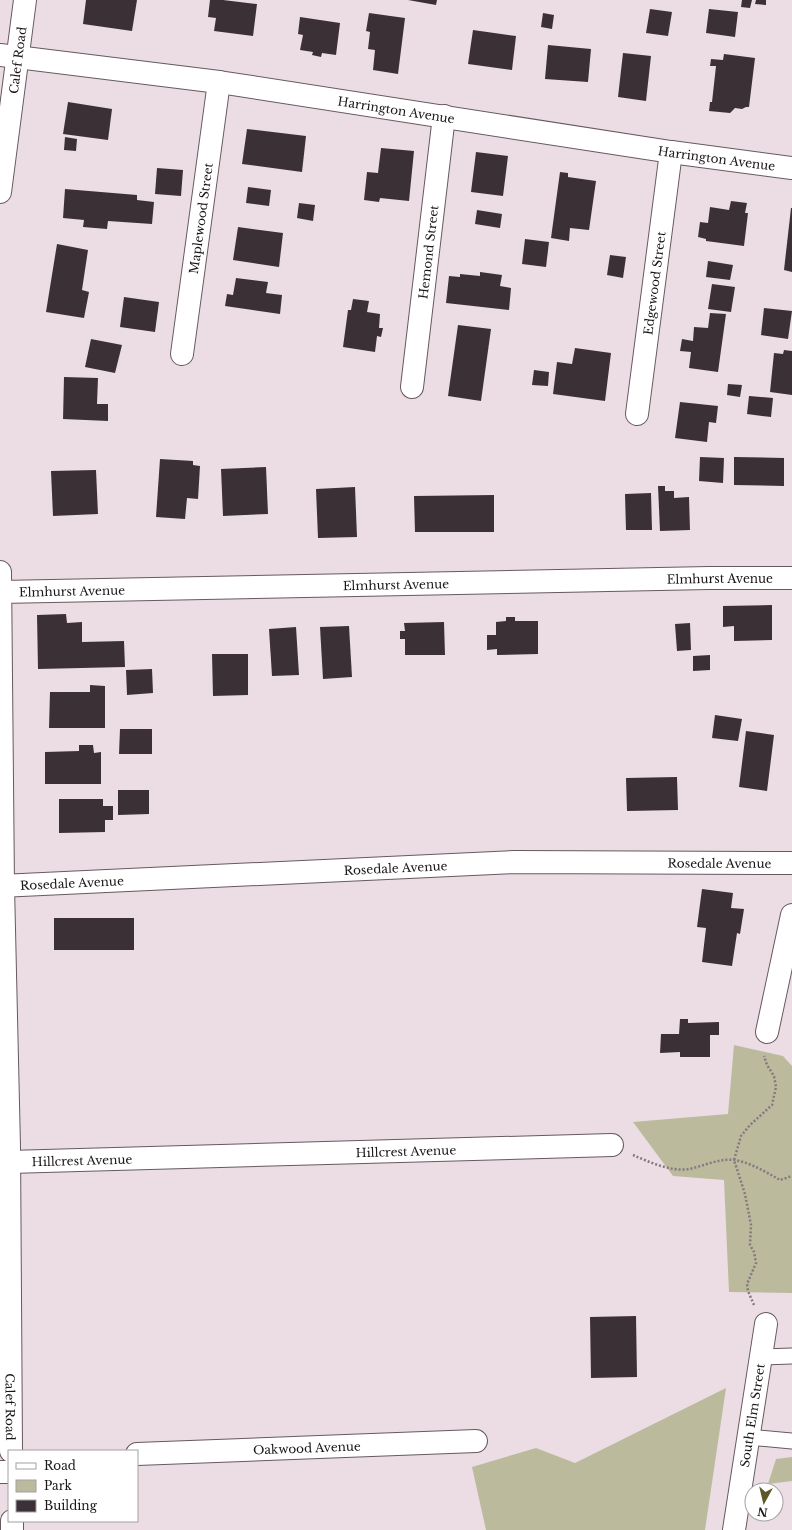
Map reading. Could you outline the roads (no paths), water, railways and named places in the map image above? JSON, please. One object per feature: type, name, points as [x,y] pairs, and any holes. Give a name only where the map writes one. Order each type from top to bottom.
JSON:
[{"type":"street","name":"Calef Road","points":[[0,192],[8,56],[25,0]]},
{"type":"street","name":"Harrington Avenue","points":[[8,56],[219,82],[671,152],[792,168]]},
{"type":"street","name":"Maplewood Street","points":[[182,354],[219,82]]},
{"type":"street","name":"Hemond Street","points":[[412,387],[444,116]]},
{"type":"street","name":"Edgewood Street","points":[[637,414],[671,152]]},
{"type":"street","name":"Calef Road","points":[[0,572],[1,886],[11,1450]]},
{"type":"street","name":"Elmhurst Avenue","points":[[0,592],[709,578],[792,578]]},
{"type":"street","name":"Rosedale Avenue","points":[[1,886],[514,862],[792,863]]},
{"type":"street","points":[[767,1032],[792,915]]},
{"type":"street","name":"Hillcrest Avenue","points":[[6,1152],[612,1145]]},
{"type":"street","name":"South Elm Street","points":[[734,1530],[766,1324]]},
{"type":"street","name":"Oakwood Avenue","points":[[138,1454],[476,1441]]},
{"type":"lane","points":[[761,1357],[792,1356]]},
{"type":"lane","points":[[748,1437],[792,1441]]}]
